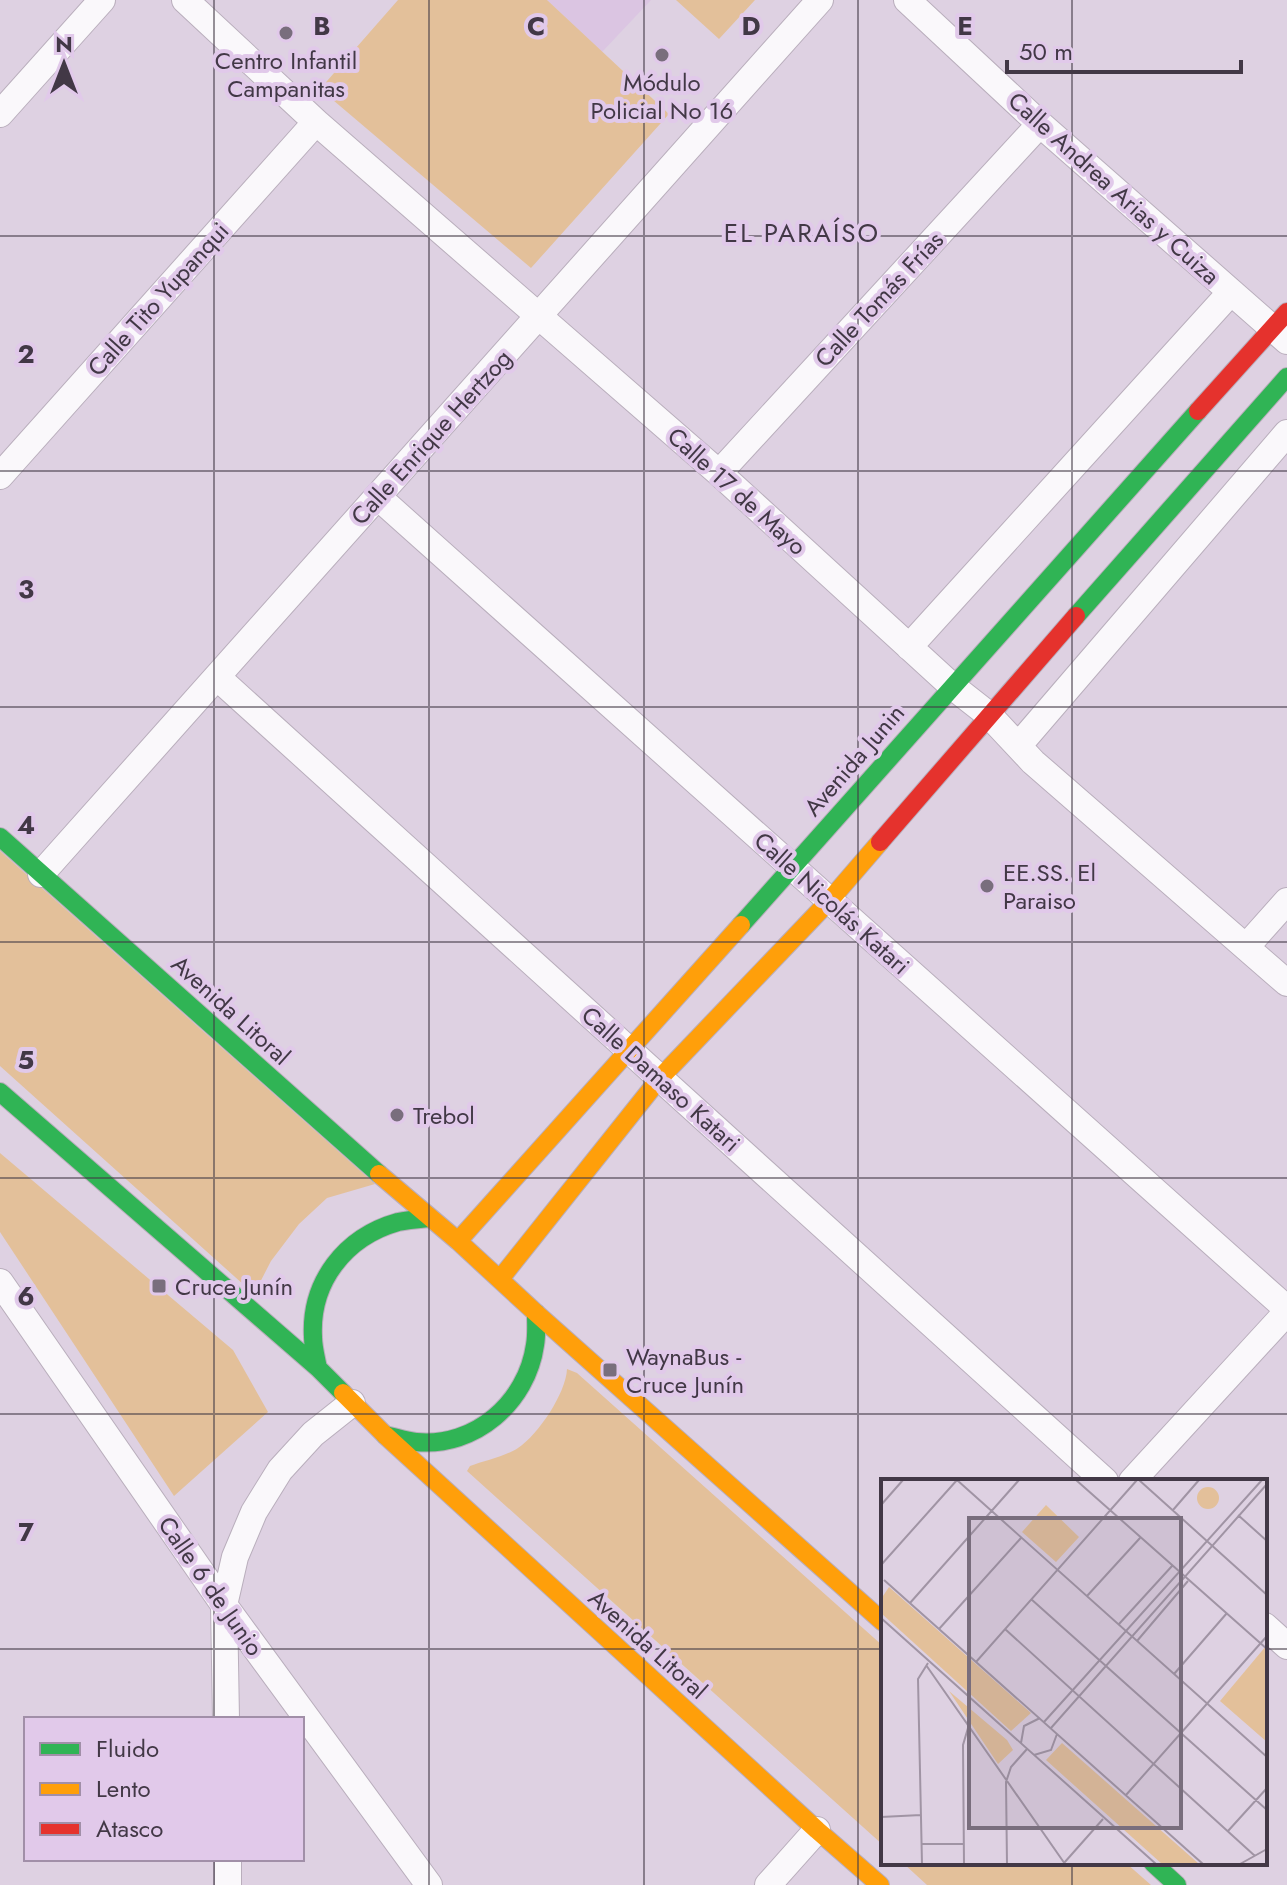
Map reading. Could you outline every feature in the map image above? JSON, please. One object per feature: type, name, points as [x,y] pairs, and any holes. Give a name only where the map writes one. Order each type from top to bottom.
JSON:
[{"type":"main road","name":"Avenida Junin","points":[[458,1241],[952,686],[1282,327]]},
{"type":"main road","points":[[500,1279],[660,1078],[830,900],[1287,377]]},
{"type":"main road","name":"Avenida Litoral","points":[[0,837],[429,1218]]},
{"type":"main road","points":[[0,1092],[318,1368],[385,1435],[409,1442],[446,1441],[469,1434],[501,1414],[529,1374],[536,1350],[536,1313]]},
{"type":"main road","points":[[318,1368],[312,1335],[315,1305],[334,1263],[356,1241],[383,1226],[429,1218],[881,1620]]},
{"type":"main road","name":"Avenida Litoral","points":[[385,1435],[880,1885]]},
{"type":"main road","points":[[1155,1865],[1177,1885]]},
{"type":"street","points":[[0,114],[102,0]]},
{"type":"street","name":"Calle 17 de Mayo","points":[[185,0],[316,122],[719,473],[952,686],[989,715],[1044,772],[1287,983]]},
{"type":"street","name":"Calle Enrique Hertzog","points":[[41,874],[820,0]]},
{"type":"street","name":"Calle Andrea Arias y Cuiza","points":[[907,0],[1040,124],[1231,292],[1282,327]]},
{"type":"street","name":"Calle Tito Yupanqui","points":[[0,476],[316,122]]},
{"type":"street","name":"Calle Tomás Frías","points":[[719,473],[1040,124]]},
{"type":"street","points":[[909,647],[1231,292]]},
{"type":"street","points":[[1018,746],[1287,433]]},
{"type":"street","name":"Calle Nicolás Katari","points":[[378,497],[1287,1311]]},
{"type":"street","name":"Calle Damaso Katari","points":[[217,677],[1103,1479]]},
{"type":"street","points":[[1246,947],[1287,901]]},
{"type":"street","name":"Calle 6 de Junio","points":[[0,1282],[224,1605],[429,1885]]},
{"type":"street","points":[[1134,1479],[1287,1311]]},
{"type":"street","points":[[226,1717],[224,1605],[235,1557],[254,1512],[280,1470],[313,1434],[352,1403]]},
{"type":"street","points":[[1267,1628],[1287,1646]]},
{"type":"street","points":[[768,1885],[817,1830]]},
{"type":"street","points":[[228,1861],[228,1885]]},
{"type":"shaded area","points":[[398,0],[547,0],[669,114],[531,268],[320,89]]},
{"type":"shaded area","points":[[547,0],[651,0],[602,52]]},
{"type":"shaded area","points":[[676,0],[755,0],[719,39]]},
{"type":"shaded area","points":[[0,851],[375,1184],[327,1198],[299,1224],[271,1261],[254,1294],[0,1066]]},
{"type":"shaded area","points":[[0,1153],[233,1350],[268,1412],[174,1496],[0,1232]]},
{"type":"shaded area","points":[[567,1369],[577,1373],[881,1644],[881,1843],[467,1471],[470,1466],[507,1453],[526,1442],[542,1424]]},
{"type":"shaded area","points":[[905,1865],[1128,1865],[1151,1885],[927,1885]]},
{"type":"traffic: fast","points":[[1076,616],[1287,377]]},
{"type":"traffic: fast","points":[[741,925],[1198,411]]},
{"type":"traffic: fast","points":[[0,837],[379,1174]]},
{"type":"traffic: fast","points":[[0,1092],[343,1393]]},
{"type":"traffic: fast","points":[[318,1368],[313,1341],[314,1317],[318,1298],[334,1264],[347,1250],[379,1229],[398,1222],[429,1218]]},
{"type":"traffic: fast","points":[[385,1435],[416,1442],[438,1442],[477,1429],[495,1417],[521,1385],[530,1366],[536,1341],[536,1313]]},
{"type":"traffic: fast","points":[[1155,1865],[1177,1885]]},
{"type":"traffic: slow","points":[[500,1279],[660,1078],[830,900],[880,842]]},
{"type":"traffic: slow","points":[[458,1241],[741,925]]},
{"type":"traffic: slow","points":[[379,1174],[458,1241],[881,1620]]},
{"type":"traffic: slow","points":[[343,1393],[385,1435],[880,1885]]},
{"type":"traffic: jam","points":[[1198,411],[1287,312]]},
{"type":"traffic: jam","points":[[880,842],[1076,616]]},
{"type":"place","name":"Centro Infantil Campanitas","points":[[286,33]]},
{"type":"place","name":"Módulo Policial No 16","points":[[662,55]]},
{"type":"place","name":"EE.SS. El Paraiso","points":[[987,886]]},
{"type":"place","name":"Trebol","points":[[397,1115]]},
{"type":"place","name":"Cruce Junín","points":[[159,1286]]},
{"type":"place","name":"WaynaBus - Cruce Junín","points":[[610,1370]]},
{"type":"district","name":"EL PARAÍSO","points":[[802,233]]}]
